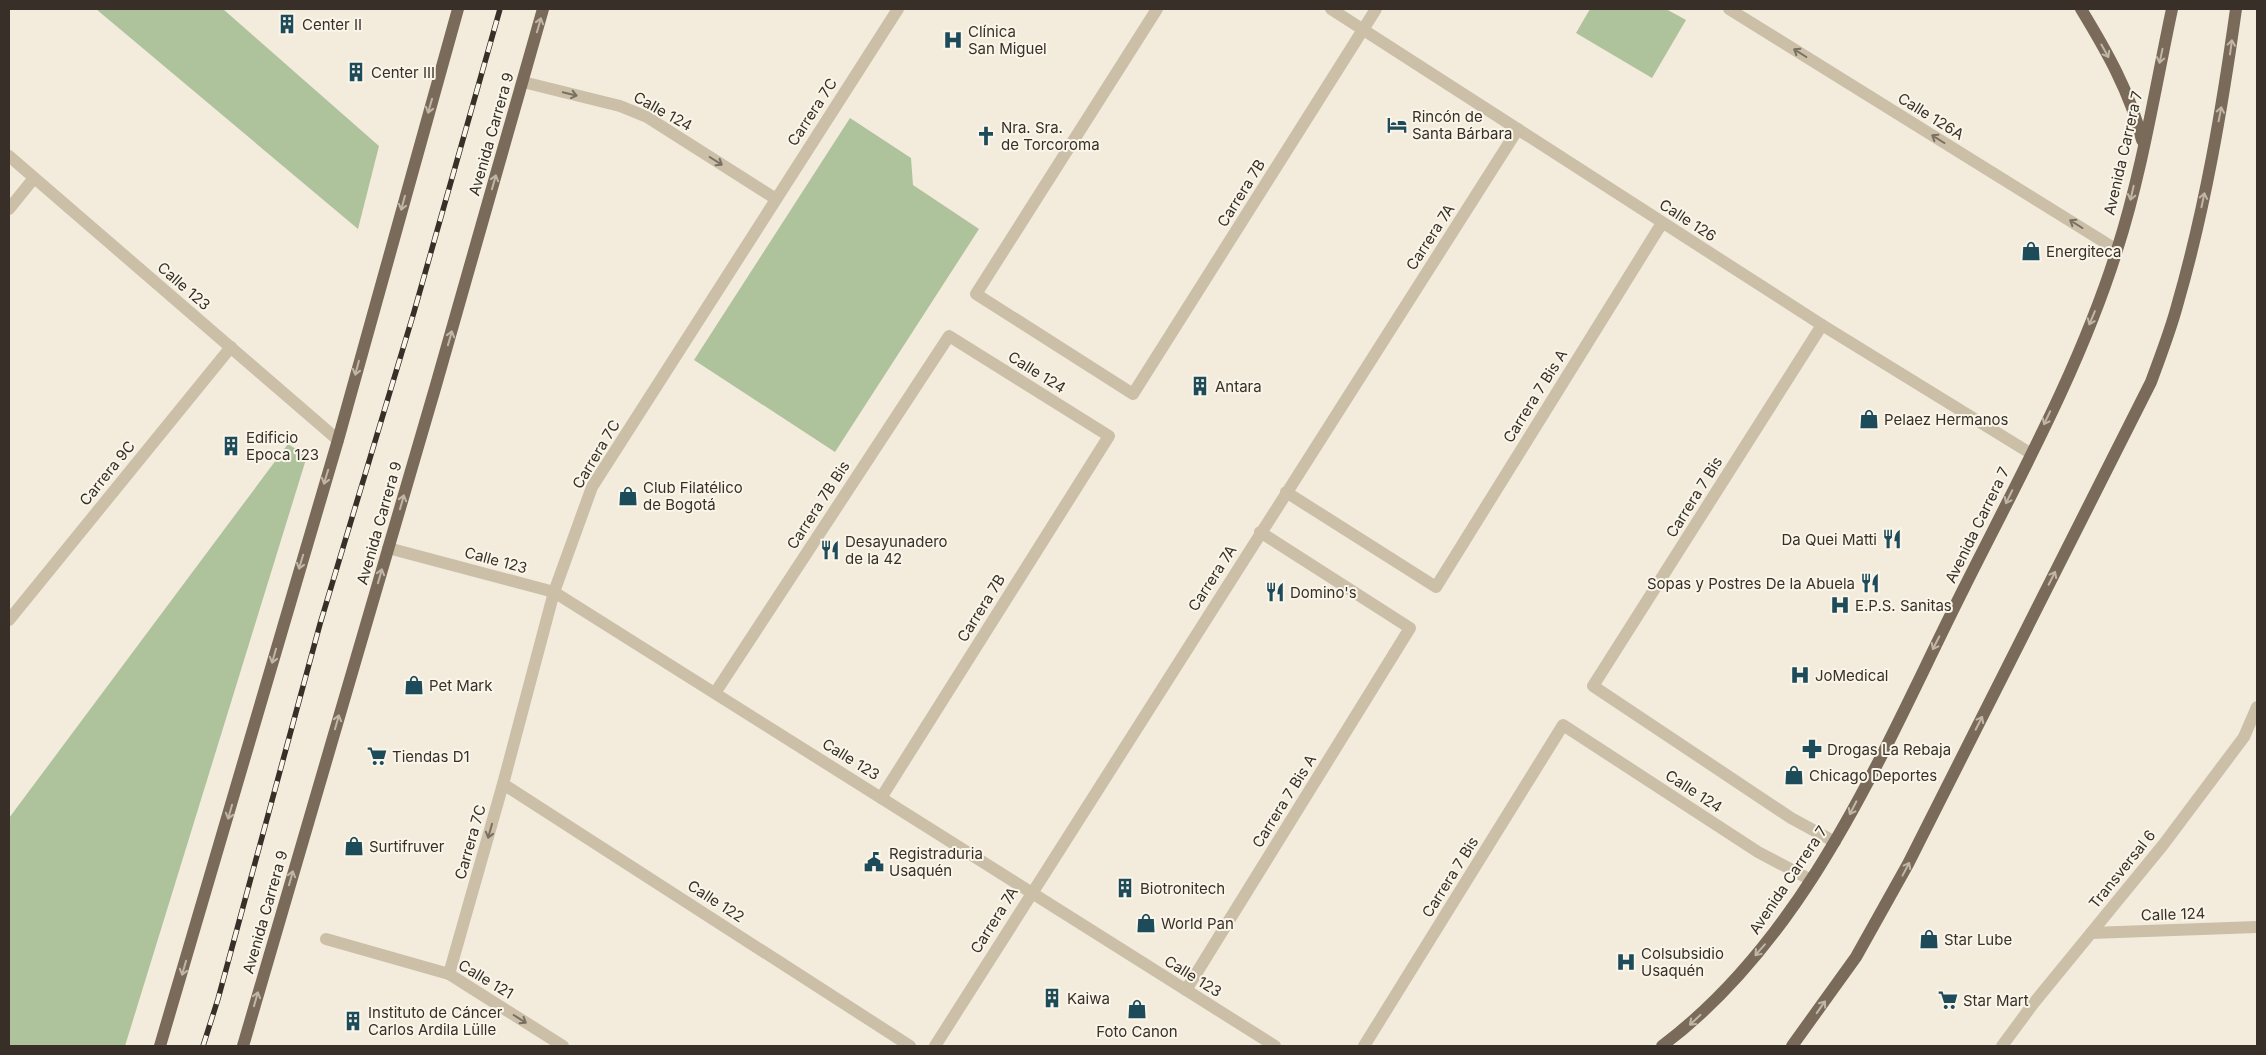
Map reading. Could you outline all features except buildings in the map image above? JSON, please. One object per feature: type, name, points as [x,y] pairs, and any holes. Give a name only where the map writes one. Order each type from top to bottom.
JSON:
[{"type":"main road","points":[[160,1046],[338,440],[458,9]]},
{"type":"main road","name":"Avenida Carrera 9","points":[[243,1046],[543,9]]},
{"type":"main road","points":[[2081,9],[2126,92],[2138,122],[2143,145]]},
{"type":"main road","name":"Avenida Carrera 7","points":[[1662,1046],[1691,1024],[1726,990],[1768,941],[1835,842],[2030,453],[2071,369],[2117,250],[2143,145],[2172,9]]},
{"type":"main road","points":[[1792,1046],[1856,957],[1908,864],[2152,382],[2177,309],[2193,248],[2226,86],[2236,9]]},
{"type":"street","name":"Carrera 7C","points":[[449,974],[504,784],[554,592],[592,487],[898,9]]},
{"type":"street","name":"Carrera 7B","points":[[1157,9],[976,294],[1133,394],[1376,9]]},
{"type":"street","name":"Calle 126","points":[[1331,9],[1822,325],[2030,453]]},
{"type":"street","name":"Calle 126A","points":[[1729,9],[2117,250]]},
{"type":"street","name":"Calle 124","points":[[522,82],[620,106],[647,117],[776,199]]},
{"type":"street","name":"Carrera 7A","points":[[934,1046],[1518,129]]},
{"type":"street","name":"Calle 123","points":[[9,156],[338,440]]},
{"type":"street","points":[[9,209],[34,178]]},
{"type":"street","name":"Carrera 7 Bis A","points":[[1286,492],[1436,587],[1662,223]]},
{"type":"street","name":"Carrera 7 Bis","points":[[1593,686],[1822,325]]},
{"type":"street","name":"Calle 124","points":[[949,336],[1109,436]]},
{"type":"street","name":"Carrera 7B Bis","points":[[715,693],[949,336]]},
{"type":"street","name":"Carrera 9C","points":[[9,620],[231,347]]},
{"type":"street","name":"Carrera 7B","points":[[881,798],[1109,436]]},
{"type":"street","name":"Carrera 7 Bis A","points":[[1186,990],[1410,628],[1260,532]]},
{"type":"street","name":"Calle 123","points":[[388,548],[554,592],[1275,1046]]},
{"type":"street","name":"Calle 124","points":[[1593,686],[1791,818],[1835,842]]},
{"type":"street","name":"Transversal 6","points":[[2002,1046],[2090,933],[2163,845],[2244,737],[2257,706]]},
{"type":"street","name":"Calle 124","points":[[1563,725],[1758,852],[1811,880]]},
{"type":"street","name":"Carrera 7 Bis","points":[[1364,1046],[1563,725]]},
{"type":"street","name":"Calle 122","points":[[504,784],[910,1046]]},
{"type":"street","name":"Calle 124","points":[[2090,933],[2257,927]]},
{"type":"street","name":"Calle 121","points":[[326,939],[449,974],[563,1046]]},
{"type":"green space","points":[[96,9],[223,9],[379,146],[358,229]]},
{"type":"green space","points":[[1590,9],[1666,9],[1686,20],[1652,78],[1576,33]]},
{"type":"green space","points":[[850,118],[911,158],[913,185],[979,229],[835,452],[694,360]]},
{"type":"green space","points":[[288,444],[307,456],[125,1046],[9,1046],[9,818]]},
{"type":"railway","points":[[203,1046],[218,999],[320,624],[414,312],[500,9]]},
{"type":"place","name":"Center II","points":[[287,24]]},
{"type":"place","name":"Clínica San Miguel","points":[[953,40]]},
{"type":"place","name":"Center III","points":[[356,72]]},
{"type":"place","name":"Rincón de Santa Bárbara","points":[[1397,125]]},
{"type":"place","name":"Nra. Sra. de Torcoroma","points":[[986,136]]},
{"type":"place","name":"Energiteca","points":[[2031,251]]},
{"type":"place","name":"Antara","points":[[1200,386]]},
{"type":"place","name":"Pelaez Hermanos","points":[[1869,419]]},
{"type":"place","name":"Edificio Epoca 123","points":[[231,446]]},
{"type":"place","name":"Club Filatélico de Bogotá","points":[[628,496]]},
{"type":"place","name":"Da Quei Matti","points":[[1892,539]]},
{"type":"place","name":"Desayunadero de la 42","points":[[830,550]]},
{"type":"place","name":"Sopas y Postres De la Abuela","points":[[1870,583]]},
{"type":"place","name":"Domino's","points":[[1275,592]]},
{"type":"place","name":"E.P.S. Sanitas","points":[[1840,605]]},
{"type":"place","name":"JoMedical","points":[[1800,675]]},
{"type":"place","name":"Pet Mark","points":[[414,685]]},
{"type":"place","name":"Drogas La Rebaja","points":[[1812,749]]},
{"type":"place","name":"Tiendas D1","points":[[377,756]]},
{"type":"place","name":"Chicago Deportes","points":[[1794,775]]},
{"type":"place","name":"Surtifruver","points":[[354,846]]},
{"type":"place","name":"Registraduria Usaquén","points":[[874,862]]},
{"type":"place","name":"Biotronitech","points":[[1125,888]]},
{"type":"place","name":"World Pan","points":[[1146,923]]},
{"type":"place","name":"Star Lube","points":[[1929,939]]},
{"type":"place","name":"Colsubsidio Usaquén","points":[[1626,962]]},
{"type":"place","name":"Kaiwa","points":[[1052,998]]},
{"type":"place","name":"Star Mart","points":[[1948,1000]]},
{"type":"place","name":"Foto Canon","points":[[1137,1009]]},
{"type":"place","name":"Instituto de Cáncer Carlos Ardila Lülle","points":[[353,1021]]}]
